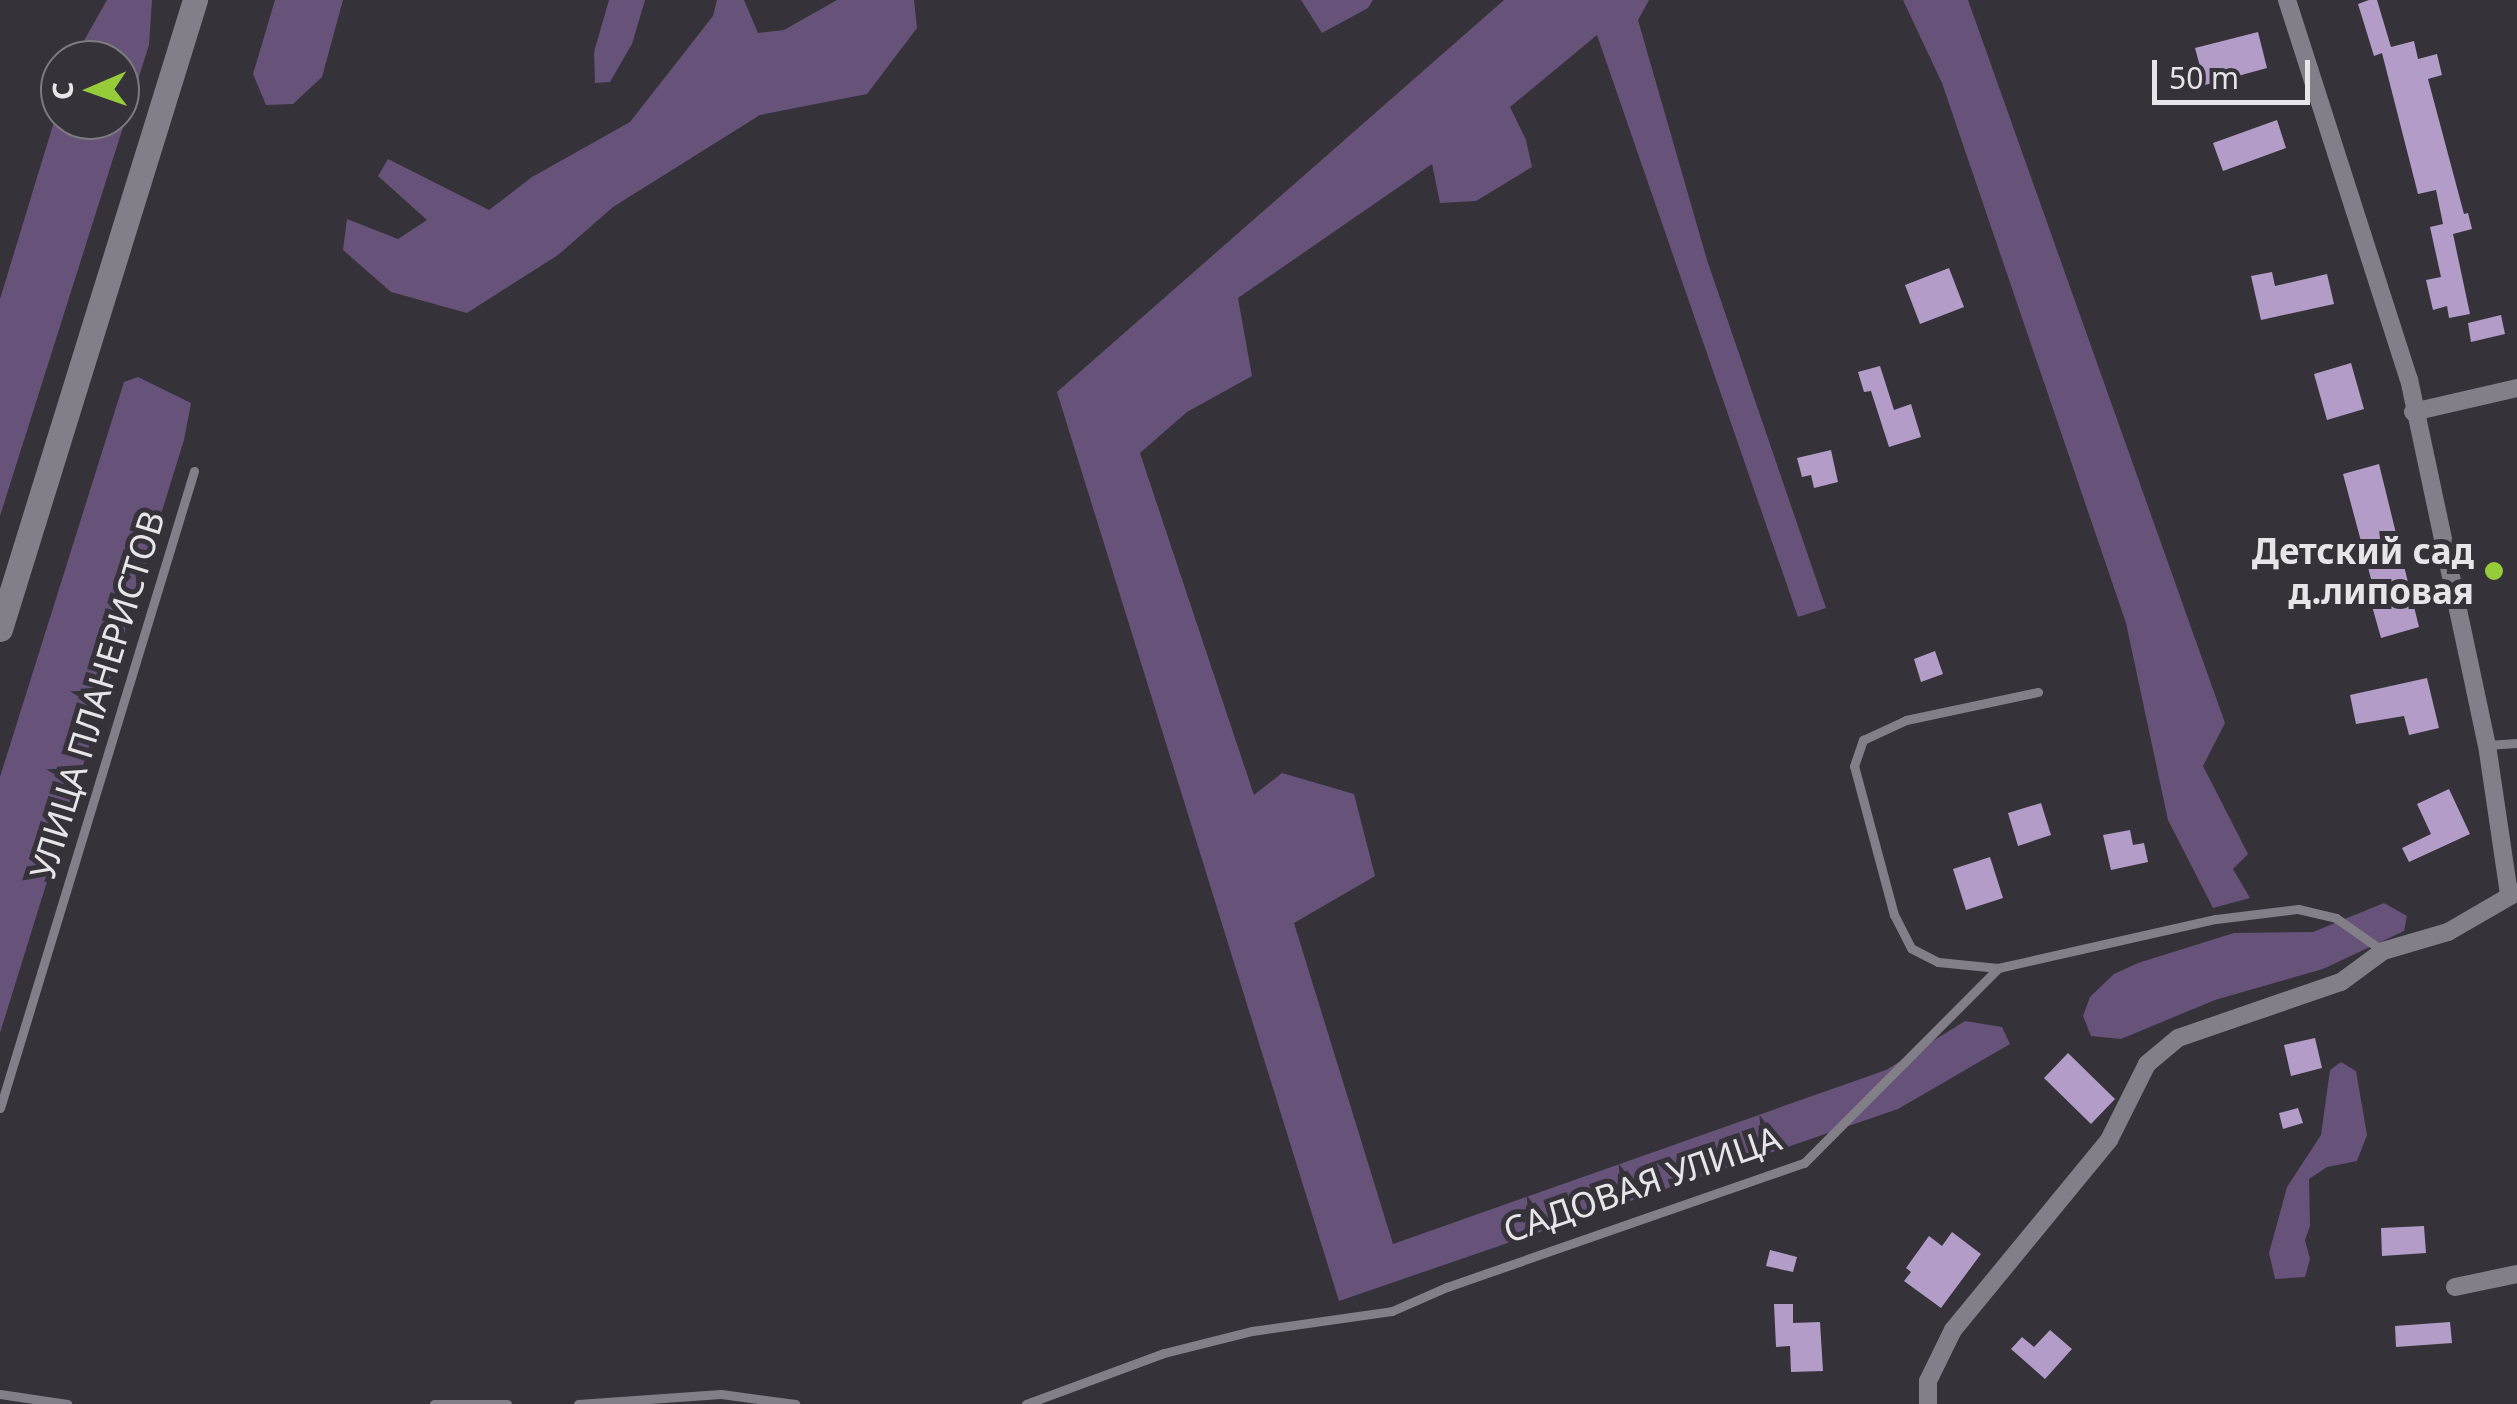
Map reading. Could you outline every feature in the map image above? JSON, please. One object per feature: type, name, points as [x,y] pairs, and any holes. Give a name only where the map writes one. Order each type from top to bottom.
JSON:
[{"type":"main road","points":[[0,629],[195,0]]},
{"type":"street","points":[[1928,1404],[1928,1381],[1952,1330],[2109,1140],[2147,1064],[2178,1038],[2341,982],[2383,951],[2448,932],[2513,893],[2486,745],[2408,378],[2288,0]]},
{"type":"street","points":[[2413,412],[2517,388]]},
{"type":"street","points":[[2455,1287],[2517,1274]]},
{"type":"lane","name":"УЛИЦА ПЛАНЕРИСТОВ","points":[[0,1108],[194,471]]},
{"type":"lane","points":[[2038,692],[1906,720],[1862,740],[1854,766],[1894,915],[1912,948],[1938,962],[1998,968],[2216,918],[2298,909],[2336,918],[2383,951]]},
{"type":"lane","points":[[2486,745],[2517,743]]},
{"type":"lane","name":"САДОВАЯ УЛИЦА","points":[[1026,1404],[1182,1348],[1252,1331],[1392,1311],[1447,1286],[1804,1163],[1998,968]]},
{"type":"lane","points":[[0,1394],[67,1404]]},
{"type":"lane","points":[[578,1404],[720,1394],[794,1404]]},
{"type":"lane","points":[[434,1404],[507,1404]]},
{"type":"shaded area","points":[[107,0],[152,0],[149,45],[140,73],[140,40],[84,40]]},
{"type":"shaded area","points":[[275,0],[343,0],[322,77],[293,104],[266,105],[253,74]]},
{"type":"shaded area","points":[[609,0],[645,0],[632,44],[610,82],[595,83],[594,52]]},
{"type":"shaded area","points":[[717,0],[744,0],[758,33],[784,30],[837,0],[914,0],[917,28],[867,94],[760,115],[613,207],[558,255],[467,313],[391,292],[343,250],[347,219],[398,239],[427,220],[378,176],[388,159],[489,210],[532,177],[630,122],[713,16]]},
{"type":"shaded area","points":[[1301,0],[1373,0],[1368,8],[1322,33]]},
{"type":"shaded area","points":[[1504,0],[1649,0],[1638,20],[1707,260],[1826,608],[1798,617],[1597,35],[1510,107],[1526,140],[1532,167],[1476,201],[1440,203],[1432,164],[1238,298],[1252,376],[1187,412],[1140,453],[1254,795],[1282,773],[1354,794],[1375,876],[1294,923],[1393,1244],[1886,1070],[1965,1021],[2002,1027],[2010,1044],[1898,1109],[1339,1301],[1057,392]]},
{"type":"shaded area","points":[[1903,0],[1968,0],[2225,723],[2203,766],[2248,854],[2233,869],[2250,898],[2213,908],[2168,820],[2126,623],[1942,83]]},
{"type":"shaded area","points":[[48,140],[119,140],[0,516],[0,299]]},
{"type":"shaded area","points":[[138,377],[191,403],[184,440],[0,1033],[0,777],[124,382]]},
{"type":"shaded area","points":[[2384,903],[2407,916],[2404,931],[2323,969],[2215,1000],[2121,1039],[2091,1036],[2083,1016],[2090,997],[2114,974],[2138,963],[2234,933],[2313,932]]},
{"type":"shaded area","points":[[2341,1062],[2356,1071],[2367,1135],[2357,1161],[2327,1167],[2309,1179],[2310,1226],[2305,1240],[2310,1259],[2305,1277],[2275,1279],[2269,1253],[2287,1187],[2321,1135],[2330,1070]]},
{"type":"building","points":[[2377,0],[2391,47],[2414,41],[2418,59],[2437,54],[2442,75],[2428,79],[2464,214],[2468,213],[2472,229],[2453,234],[2470,314],[2449,318],[2447,306],[2433,310],[2426,280],[2441,277],[2430,227],[2443,224],[2436,190],[2418,194],[2382,53],[2374,56],[2358,4]]},
{"type":"building","points":[[2258,32],[2267,68],[2205,85],[2195,48]]},
{"type":"building","points":[[2277,120],[2286,148],[2223,171],[2213,143]]},
{"type":"building","points":[[1949,268],[1964,307],[1920,324],[1905,285]]},
{"type":"building","points":[[2272,272],[2275,286],[2327,274],[2334,304],[2261,320],[2251,276]]},
{"type":"building","points":[[2501,315],[2505,334],[2471,342],[2468,323]]},
{"type":"building","points":[[2351,363],[2364,409],[2327,420],[2314,374]]},
{"type":"building","points":[[1880,366],[1894,410],[1911,404],[1921,437],[1889,447],[1871,391],[1864,392],[1858,372]]},
{"type":"building","points":[[1831,450],[1838,482],[1814,488],[1811,475],[1802,477],[1797,458]]},
{"type":"building","points":[[2379,464],[2419,627],[2381,638],[2368,592],[2374,590],[2343,474]]},
{"type":"building","points":[[1935,651],[1943,674],[1921,682],[1914,659]]},
{"type":"building","points":[[2427,678],[2439,728],[2409,735],[2404,716],[2356,724],[2350,695]]},
{"type":"building","points":[[2449,789],[2470,834],[2409,862],[2402,848],[2431,834],[2417,804]]},
{"type":"building","points":[[2041,803],[2051,835],[2018,846],[2008,813]]},
{"type":"building","points":[[2130,830],[2133,845],[2144,843],[2148,862],[2111,870],[2103,835]]},
{"type":"building","points":[[1990,857],[2003,898],[1966,910],[1953,869]]},
{"type":"building","points":[[2315,1038],[2322,1068],[2291,1076],[2284,1045]]},
{"type":"building","points":[[2068,1053],[2115,1099],[2091,1124],[2044,1078]]},
{"type":"building","points":[[2298,1108],[2303,1123],[2283,1129],[2279,1113]]},
{"type":"building","points":[[2424,1226],[2426,1253],[2382,1256],[2381,1228]]},
{"type":"building","points":[[1952,1232],[1981,1254],[1941,1308],[1904,1281],[1911,1272],[1906,1268],[1929,1236],[1942,1246]]},
{"type":"building","points":[[1770,1250],[1797,1257],[1793,1272],[1766,1266]]},
{"type":"building","points":[[1774,1304],[1793,1304],[1793,1323],[1820,1322],[1823,1371],[1791,1372],[1790,1346],[1776,1347]]},
{"type":"building","points":[[2450,1322],[2452,1343],[2396,1347],[2395,1326]]},
{"type":"building","points":[[2050,1330],[2072,1349],[2045,1379],[2011,1349],[2022,1337],[2034,1347]]},
{"type":"place","name":"Детский сад д.липовая","points":[[2494,571]]}]
